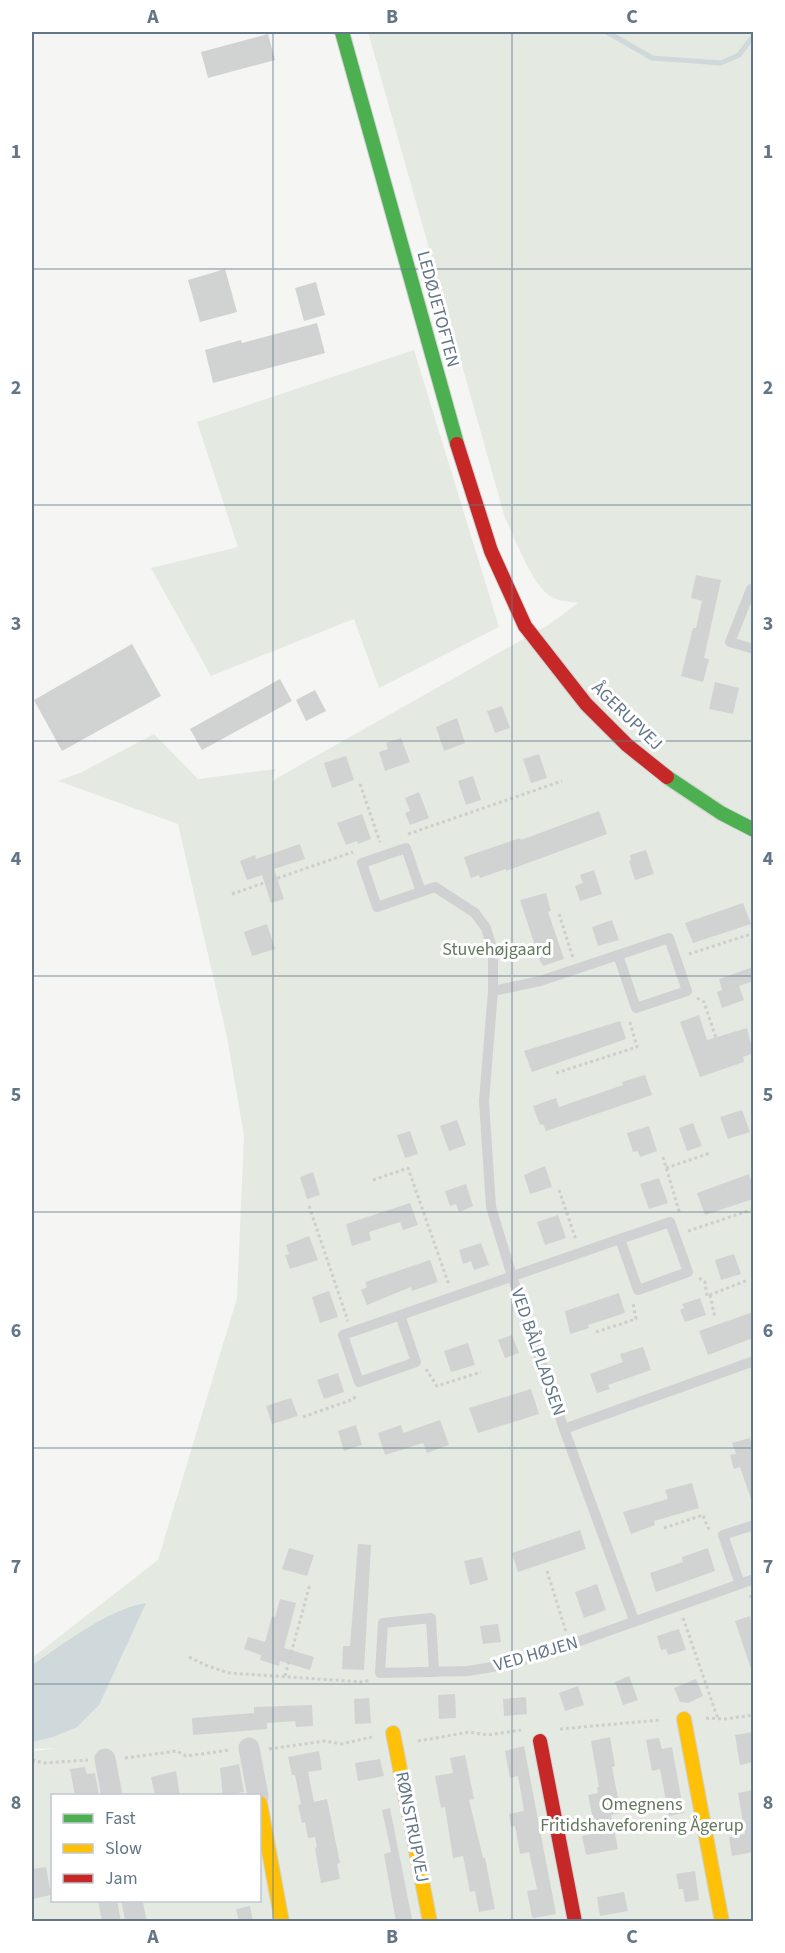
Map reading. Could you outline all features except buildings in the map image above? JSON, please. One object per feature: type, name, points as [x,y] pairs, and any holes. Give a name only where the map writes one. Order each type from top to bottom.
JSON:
[{"type":"street","name":"LEDØJETOFTEN","points":[[342,32],[465,473],[484,536],[509,593]]},
{"type":"street","name":"ÅGERUPVEJ","points":[[509,593],[527,628],[562,677],[600,718],[645,760],[697,799],[753,830]]},
{"type":"street","points":[[684,1719],[722,1922]]},
{"type":"street","name":"RØNSTRUPVEJ","points":[[393,1733],[430,1922]]},
{"type":"street","points":[[539,1736],[575,1922]]},
{"type":"street","points":[[249,1748],[258,1794]]},
{"type":"street","points":[[105,1759],[112,1794]]},
{"type":"street","points":[[261,1808],[282,1922]]},
{"type":"street","points":[[132,1902],[136,1922]]},
{"type":"lane","points":[[753,589],[751,589],[730,642],[753,649]]},
{"type":"lane","points":[[384,855],[406,848],[422,892]]},
{"type":"lane","name":"VED BÅLPLADSEN","points":[[384,855],[362,863],[378,907],[435,887],[475,913],[486,928],[493,952],[493,991],[484,1101],[491,1207],[564,1429]]},
{"type":"lane","points":[[493,991],[540,981],[577,969],[618,955],[669,938],[687,991],[636,1008],[618,955]]},
{"type":"lane","name":"VED BÅLPLADSEN","points":[[352,1332],[670,1221],[670,1223]]},
{"type":"lane","points":[[620,1239],[639,1289],[687,1272],[670,1223]]},
{"type":"lane","points":[[352,1332],[343,1335],[359,1382],[416,1362],[400,1315]]},
{"type":"lane","points":[[634,1620],[564,1429],[753,1361]]},
{"type":"lane","points":[[740,1584],[723,1535],[753,1525]]},
{"type":"lane","name":"VED HØJEN","points":[[382,1673],[468,1671],[535,1657],[634,1620],[753,1580]]},
{"type":"lane","points":[[382,1673],[380,1673],[382,1623],[431,1618],[434,1672]]},
{"type":"path","points":[[360,784],[384,855]]},
{"type":"path","points":[[559,914],[577,969]]},
{"type":"path","points":[[676,958],[753,933]]},
{"type":"path","points":[[687,991],[704,1002],[716,1038]]},
{"type":"path","points":[[556,1073],[637,1047],[628,1020],[636,1008]]},
{"type":"path","points":[[666,1168],[710,1153]]},
{"type":"path","points":[[663,1157],[679,1211],[670,1223]]},
{"type":"path","points":[[373,1180],[408,1168],[453,1297]]},
{"type":"path","points":[[559,1190],[580,1252]]},
{"type":"path","points":[[309,1206],[352,1332]]},
{"type":"path","points":[[675,1236],[753,1209]]},
{"type":"path","points":[[686,1268],[705,1282],[707,1296],[748,1280]]},
{"type":"path","points":[[596,1332],[636,1318],[632,1305],[639,1289]]},
{"type":"path","points":[[710,1295],[715,1318]]},
{"type":"path","points":[[416,1362],[429,1371],[436,1386],[481,1372]]},
{"type":"path","points":[[303,1417],[354,1399],[361,1381]]},
{"type":"path","points":[[664,1528],[703,1515],[708,1528],[729,1534]]},
{"type":"path","points":[[547,1571],[570,1644]]},
{"type":"path","points":[[285,1676],[310,1584]]},
{"type":"path","points":[[678,1605],[718,1719]]},
{"type":"path","points":[[189,1657],[229,1673],[364,1682],[382,1673]]},
{"type":"path","points":[[32,1760],[44,1763],[177,1751],[186,1756],[249,1748],[269,1749],[325,1741],[342,1744],[393,1733],[411,1742],[470,1732],[488,1735],[536,1728],[539,1736],[651,1720],[718,1719],[753,1715]]},
{"type":"green space","name":"Stuvehøjgaard","points":[[368,32],[753,32],[753,1921],[32,1921],[32,1751],[59,1748],[32,1749],[32,1658],[158,1560],[237,1298],[244,1136],[227,1037],[178,824],[58,781],[82,772],[154,734],[198,779],[275,769],[272,781],[550,624],[578,603],[557,599],[543,590],[530,572],[505,518]]},
{"type":"green space","points":[[414,350],[499,627],[379,688],[354,619],[211,676],[151,568],[238,547],[197,422]]},
{"type":"shaded area","points":[[146,1603],[99,1705],[77,1727],[53,1737],[32,1742],[32,1665],[102,1620],[117,1612]]},
{"type":"waterway","points":[[607,32],[652,58],[721,63],[739,55],[754,35]]},
{"type":"traffic: fast","points":[[342,32],[457,444]]},
{"type":"traffic: fast","points":[[667,777],[721,813],[754,830]]},
{"type":"traffic: slow","points":[[684,1719],[722,1922]]},
{"type":"traffic: slow","points":[[393,1733],[430,1922]]},
{"type":"traffic: slow","points":[[261,1808],[282,1922]]},
{"type":"traffic: jam","points":[[457,444],[491,551],[525,626],[586,704],[627,745],[667,777]]},
{"type":"traffic: jam","points":[[540,1741],[575,1922]]},
{"type":"park label","name":"Omegnens Fritidshaveforening Ågerup","points":[[642,1814]]}]
